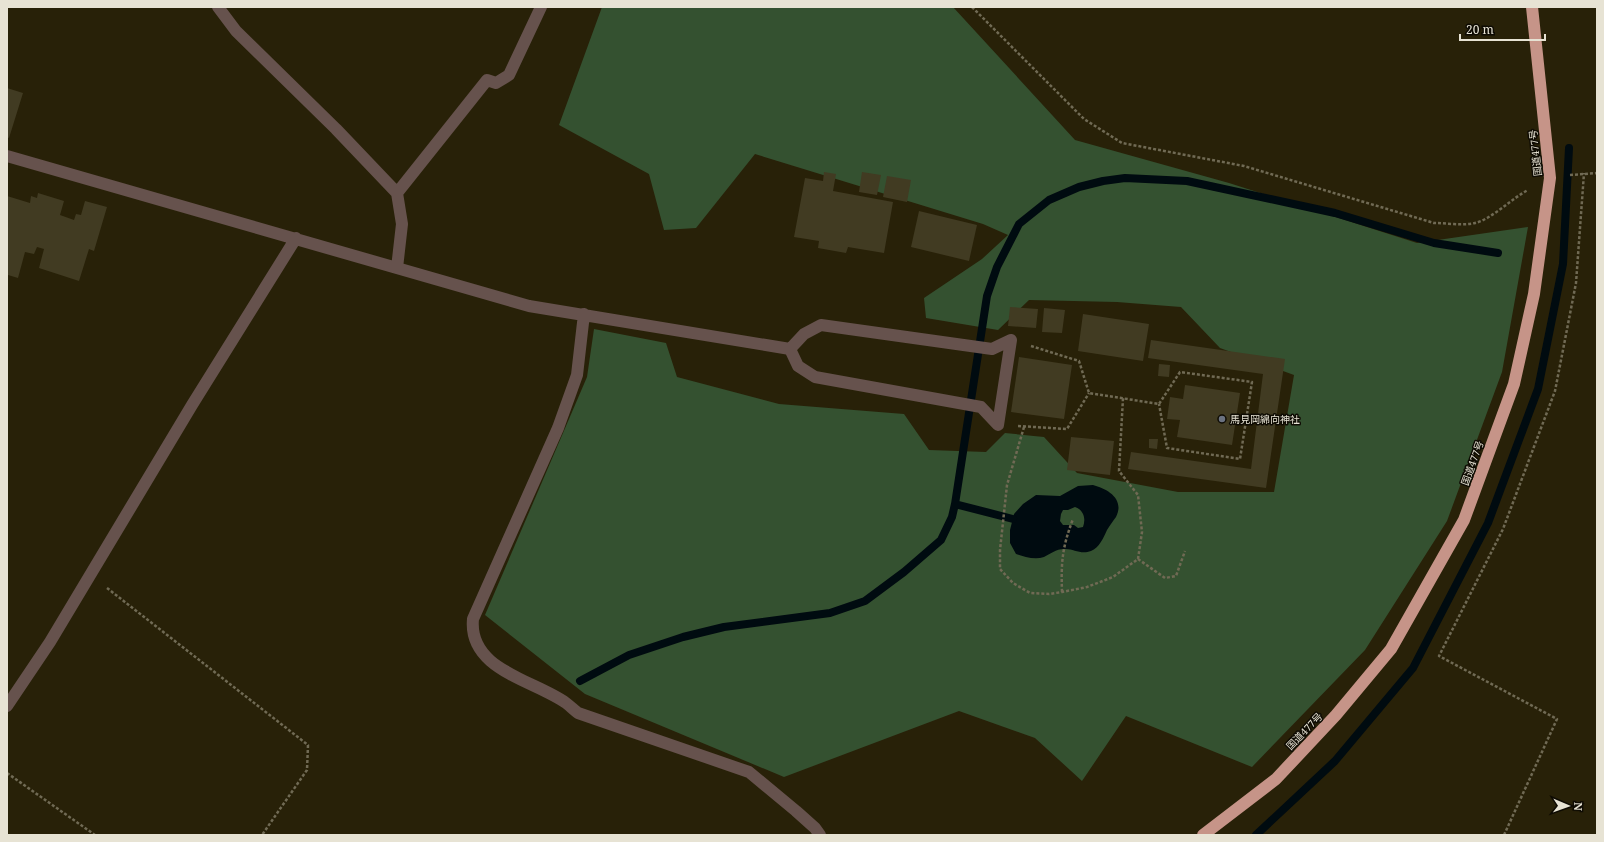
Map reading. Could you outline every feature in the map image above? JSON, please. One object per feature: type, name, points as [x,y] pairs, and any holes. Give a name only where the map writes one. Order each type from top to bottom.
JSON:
[{"type":"highway","name":"国道477号","points":[[1203,835],[1276,778],[1336,715],[1391,649],[1464,520],[1514,384],[1534,294],[1550,178],[1532,7]]},
{"type":"street","points":[[218,7],[236,31],[336,129],[397,193],[402,224],[397,268]]},
{"type":"street","points":[[397,193],[487,80],[496,83],[509,75],[541,7]]},
{"type":"street","points":[[7,156],[529,306],[790,349]]},
{"type":"street","points":[[7,706],[50,642],[192,405],[296,238]]},
{"type":"street","points":[[584,314],[577,375],[558,428],[473,619],[473,635],[476,643],[482,653],[493,663],[508,673],[565,702],[578,713],[749,772],[796,811],[815,828],[820,835]]},
{"type":"street","points":[[790,349],[804,334],[821,325],[992,349],[1011,340]]},
{"type":"street","points":[[998,425],[1011,340]]},
{"type":"street","points":[[790,349],[798,366],[815,377],[981,407],[998,425]]},
{"type":"path","points":[[972,7],[1084,119],[1122,142],[1244,166],[1434,222],[1457,224],[1475,223]]},
{"type":"path","points":[[1504,835],[1557,719],[1439,656],[1503,529],[1555,391],[1576,283],[1584,173]]},
{"type":"path","points":[[998,425],[1067,429],[1089,393],[1079,361],[1011,340]]},
{"type":"path","points":[[1180,372],[1252,382],[1240,459],[1167,448],[1159,404],[1180,372]]},
{"type":"path","points":[[1089,393],[1159,404]]},
{"type":"path","points":[[1024,427],[1007,486],[1000,550],[1000,569],[1013,583],[1030,593],[1049,594],[1087,587],[1113,577],[1138,559],[1142,532],[1138,496],[1119,471],[1123,398]]},
{"type":"path","points":[[1062,592],[1061,564],[1065,540],[1072,519]]},
{"type":"path","points":[[1138,559],[1165,578],[1176,576],[1185,551]]},
{"type":"path","points":[[87,580],[106,588],[308,745],[307,770],[262,835]]},
{"type":"path","points":[[7,773],[95,835]]},
{"type":"green space","points":[[602,7],[953,7],[1075,140],[1229,183],[1417,243],[1528,227],[1502,372],[1447,521],[1365,650],[1252,767],[1126,716],[1082,781],[1035,738],[959,711],[784,777],[585,694],[485,615],[587,377],[594,329],[666,343],[677,377],[779,404],[904,414],[929,450],[986,452],[1005,433],[1044,437],[1077,473],[1178,492],[1274,492],[1294,375],[1220,348],[1181,307],[1117,302],[1029,300],[998,330],[926,318],[924,298],[982,259],[1008,235],[983,224],[755,154],[696,228],[664,230],[649,174],[559,125]]},
{"type":"shaded area","points":[[1093,485],[1099,487],[1109,492],[1117,500],[1118,511],[1116,517],[1099,545],[1094,550],[1087,552],[1061,549],[1041,558],[1030,558],[1016,554],[1010,543],[1010,530],[1014,514],[1023,504],[1036,495],[1060,496],[1078,486]],"holes":[[[1075,507],[1078,508],[1084,515],[1083,527],[1078,528],[1074,525],[1063,525],[1060,521],[1063,510],[1068,510]]]},
{"type":"building","points":[[7,88],[23,93],[9,138],[7,137]]},
{"type":"building","points":[[824,172],[836,174],[833,191],[893,202],[884,253],[848,247],[846,253],[818,248],[819,241],[794,237],[805,178],[823,181]]},
{"type":"building","points":[[862,172],[881,175],[877,195],[859,192]]},
{"type":"building","points":[[887,176],[911,180],[907,202],[883,197]]},
{"type":"building","points":[[38,193],[64,201],[60,215],[74,220],[76,214],[81,215],[85,201],[107,207],[94,251],[89,249],[79,281],[39,268],[44,249],[37,247],[34,254],[25,252],[18,278],[8,275],[7,278],[7,196],[30,203],[31,196],[37,198]]},
{"type":"building","points":[[919,211],[977,225],[969,261],[911,247]]},
{"type":"building","points":[[1010,307],[1038,309],[1036,328],[1008,326]]},
{"type":"building","points":[[1044,308],[1065,310],[1062,333],[1042,332]]},
{"type":"building","points":[[1083,314],[1149,324],[1143,361],[1078,351]]},
{"type":"building","points":[[1151,340],[1285,359],[1266,488],[1128,469],[1131,452],[1251,469],[1263,374],[1148,358]]},
{"type":"building","points":[[1019,357],[1072,365],[1064,419],[1011,412]]},
{"type":"building","points":[[1159,364],[1170,365],[1169,377],[1158,376]]},
{"type":"building","points":[[1185,385],[1240,393],[1232,445],[1177,437],[1180,420],[1167,419],[1170,397],[1183,399]]},
{"type":"building","points":[[1071,437],[1114,441],[1110,475],[1067,470]]},
{"type":"building","points":[[1149,439],[1158,439],[1157,449],[1149,448]]},
{"type":"waterway","points":[[1256,835],[1335,761],[1413,668],[1488,523],[1538,389],[1563,264],[1569,148]]},
{"type":"waterway","points":[[580,681],[629,655],[683,637],[724,627],[830,613],[865,601],[904,572],[941,540],[952,517],[955,504],[987,296],[997,267],[1019,224],[1049,200],[1079,187],[1103,181],[1125,178],[1187,181],[1335,213],[1434,243],[1498,253]]},
{"type":"waterway","points":[[955,504],[1013,519]]},
{"type":"place","name":"馬見岡綿向神社","points":[[1222,419]]}]
